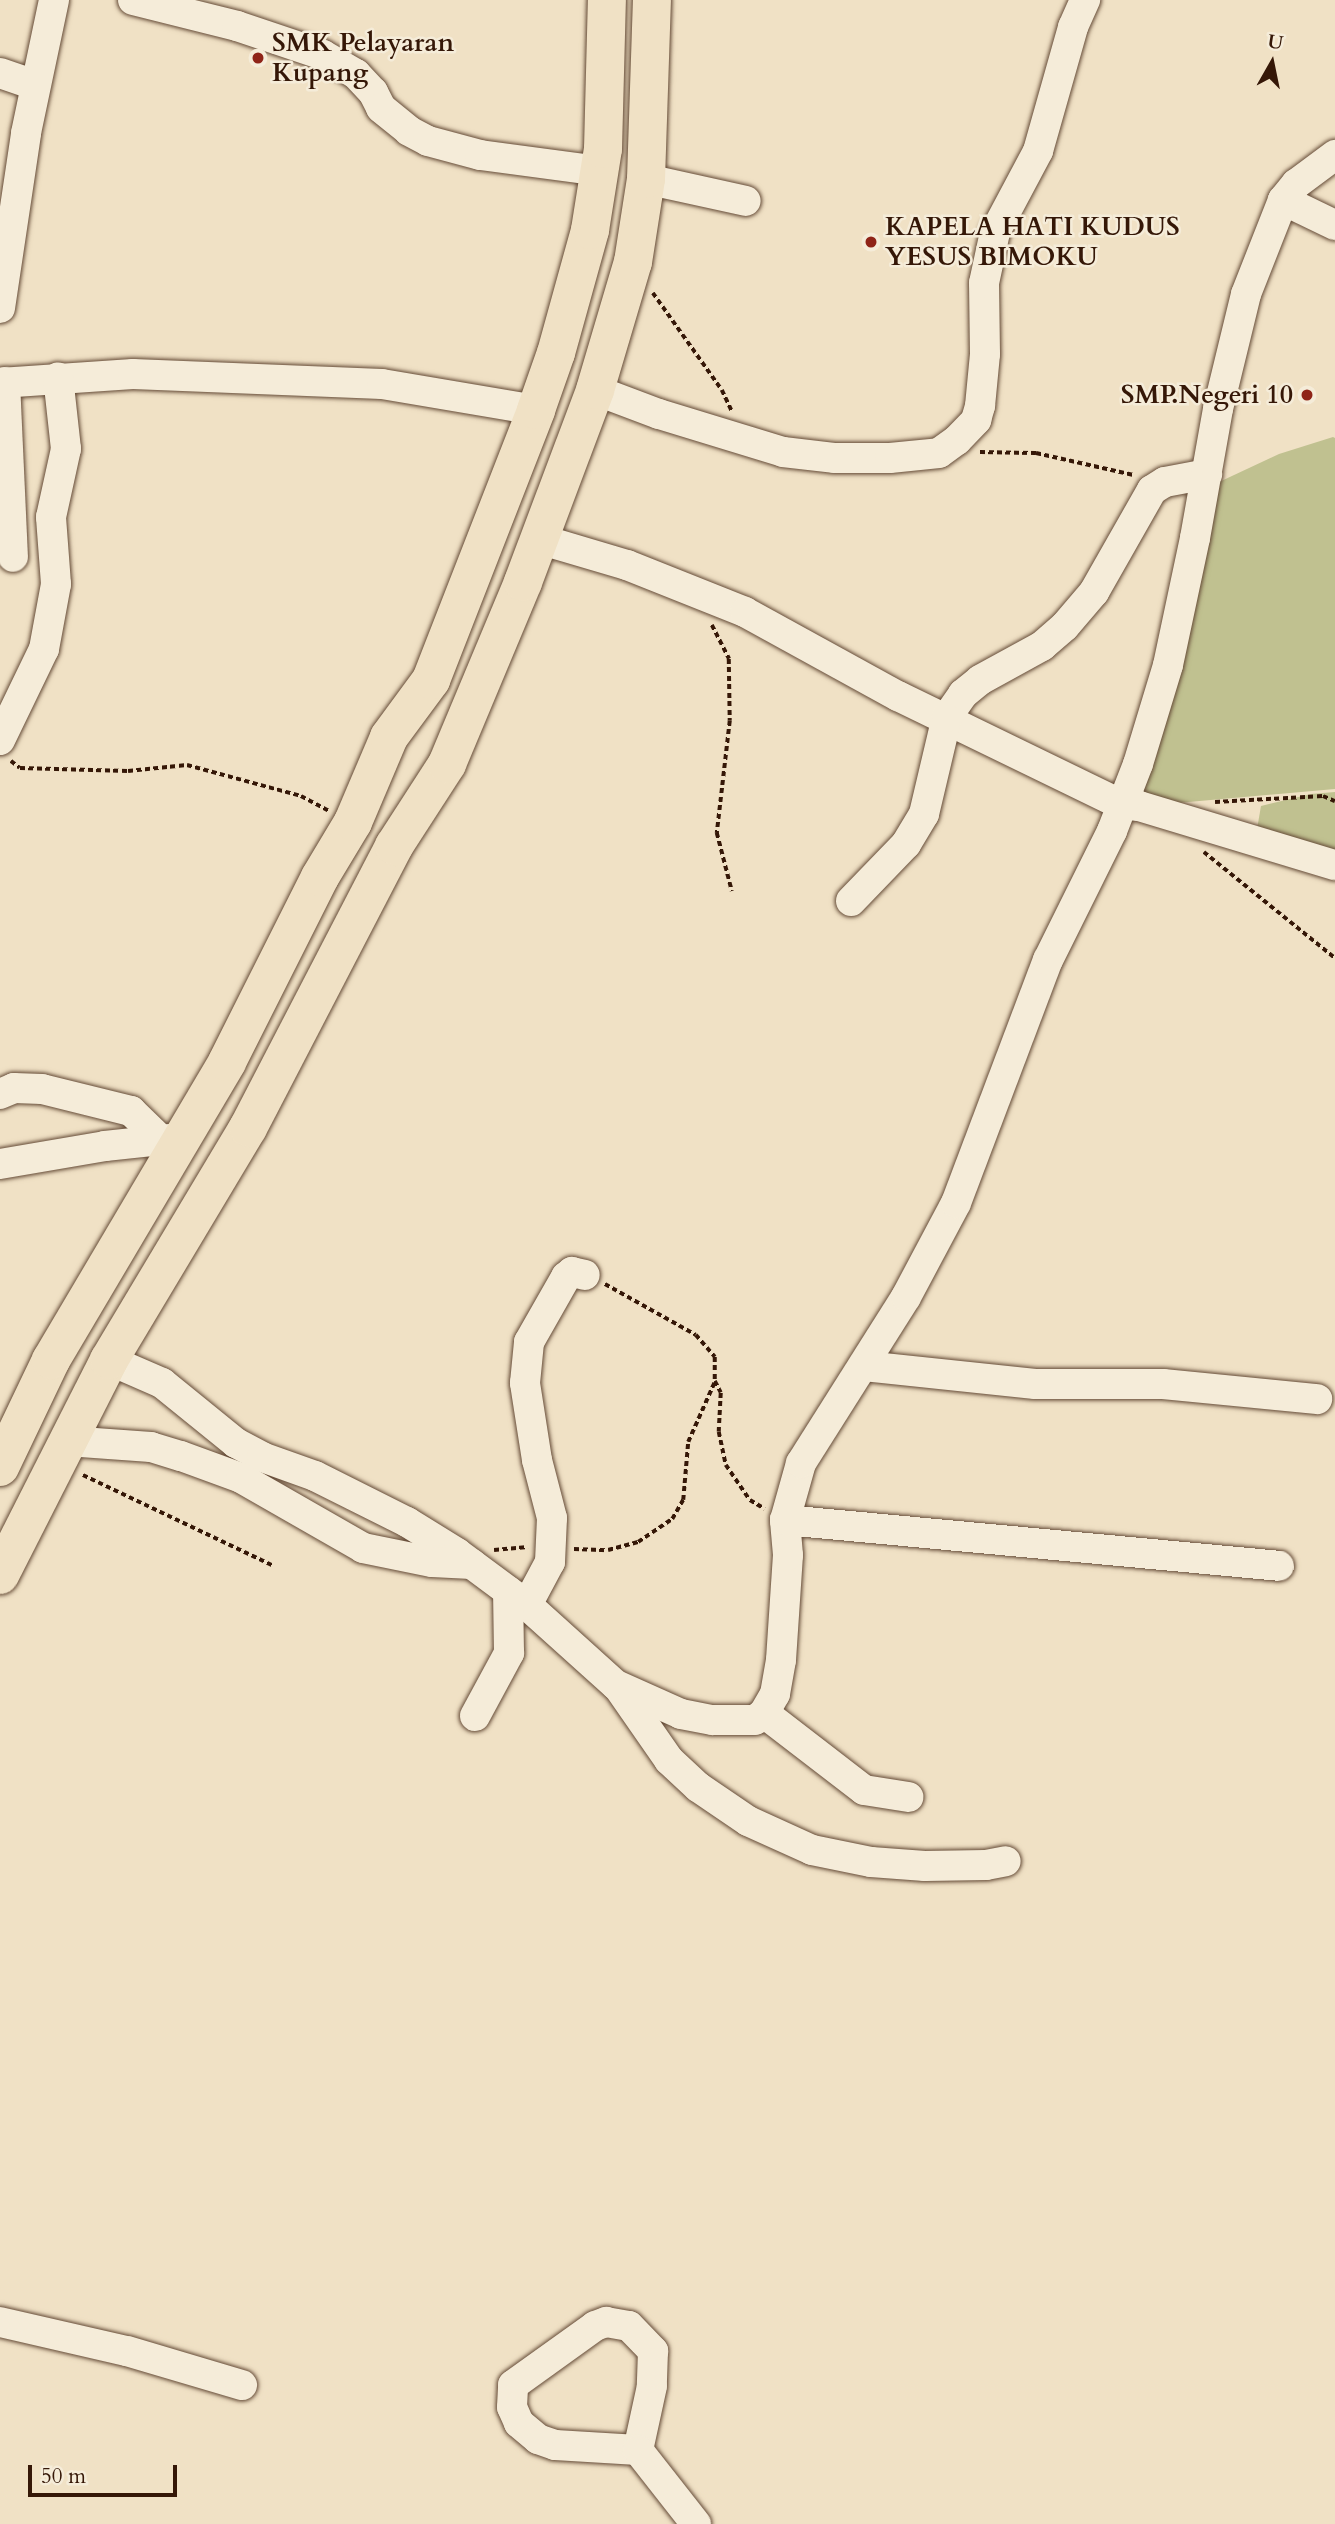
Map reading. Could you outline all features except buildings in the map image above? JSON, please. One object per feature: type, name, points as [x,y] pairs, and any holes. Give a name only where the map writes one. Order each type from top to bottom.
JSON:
[{"type":"highway","points":[[0,1467],[51,1360],[171,1139],[237,1041],[320,877],[353,822],[389,737],[431,680],[536,410],[556,353],[590,230],[600,171],[607,0]]},
{"type":"highway","points":[[0,1575],[24,1534],[61,1451],[109,1360],[281,1068],[394,846],[447,764],[540,539],[595,390],[633,262],[646,179],[652,0]]},
{"type":"highway","points":[[607,46],[651,46]]},
{"type":"highway","points":[[237,1041],[281,1068]]},
{"type":"street","points":[[0,308],[36,85],[54,0]]},
{"type":"street","points":[[133,0],[237,26],[323,55],[356,74],[373,92],[381,108],[409,131],[428,141],[480,155],[600,171]]},
{"type":"street","points":[[595,390],[659,414],[783,452],[834,458],[890,458],[939,453],[957,440],[976,420],[980,406],[985,354],[984,283],[995,232],[1038,151],[1073,27],[1086,0]]},
{"type":"street","points":[[0,73],[36,85]]},
{"type":"street","points":[[617,1685],[681,1714],[712,1720],[755,1720],[764,1713],[775,1694],[781,1660],[788,1555],[785,1520],[801,1463],[906,1297],[956,1203],[1048,960],[1112,831],[1120,804],[1138,764],[1167,664],[1218,409],[1243,308],[1283,200],[1296,184],[1335,155]]},
{"type":"street","points":[[646,179],[746,201]]},
{"type":"street","points":[[1283,200],[1335,225]]},
{"type":"street","points":[[13,557],[2,383],[133,373],[382,384],[536,410]]},
{"type":"street","points":[[5,750],[44,649],[56,584],[51,517],[66,449],[58,377]]},
{"type":"street","points":[[851,901],[906,844],[925,814],[947,717],[963,694],[980,680],[1042,646],[1065,626],[1094,592],[1152,490],[1165,482],[1207,474]]},
{"type":"street","points":[[540,539],[693,589],[745,612],[898,696],[947,717],[1046,770],[1120,804],[1139,806],[1335,865]]},
{"type":"street","points":[[0,1094],[14,1088],[42,1090],[131,1111],[171,1139]]},
{"type":"street","points":[[0,1164],[105,1146],[171,1139]]},
{"type":"street","points":[[475,1716],[509,1653],[518,1598],[550,1562],[552,1518],[537,1460],[525,1383],[529,1342],[566,1277],[572,1272],[585,1275]]},
{"type":"street","points":[[109,1360],[162,1383],[236,1443],[262,1457],[315,1476],[407,1522],[465,1558],[518,1598],[617,1685],[670,1760],[698,1787],[748,1821],[812,1850],[871,1862],[925,1866],[986,1865],[1006,1861]]},
{"type":"street","points":[[864,1366],[1035,1384],[1163,1384],[1317,1399]]},
{"type":"street","points":[[61,1451],[151,1447],[241,1478],[363,1548],[432,1562],[465,1558]]},
{"type":"street","points":[[785,1520],[1279,1566]]},
{"type":"street","points":[[764,1713],[864,1790],[908,1797]]},
{"type":"street","points":[[0,2322],[127,2351],[242,2385]]},
{"type":"street","points":[[638,2450],[655,2358],[653,2351],[629,2326],[617,2322],[595,2326],[513,2385],[512,2407],[519,2423],[538,2439],[555,2445],[638,2450],[696,2524]]},
{"type":"path","points":[[633,262],[722,390],[746,439]]},
{"type":"path","points":[[939,453],[1036,453],[1165,482]]},
{"type":"path","points":[[693,589],[729,659],[727,774],[717,833],[732,891]]},
{"type":"path","points":[[5,750],[20,768],[128,771],[187,765],[301,796],[353,822]]},
{"type":"path","points":[[1205,803],[1323,796],[1335,801]]},
{"type":"path","points":[[1196,847],[1230,871],[1335,958]]},
{"type":"path","points":[[465,1558],[551,1545],[580,1550],[608,1550],[638,1542],[672,1519],[683,1500],[688,1442],[715,1381],[715,1357],[696,1335],[585,1275]]},
{"type":"path","points":[[715,1381],[721,1393],[719,1432],[726,1465],[750,1500],[785,1520]]},
{"type":"path","points":[[61,1451],[274,1566]]},
{"type":"green space","points":[[1333,437],[1335,789],[1144,806],[1127,800],[1217,483],[1279,454]]},
{"type":"green space","points":[[1335,792],[1335,852],[1256,835],[1261,806],[1311,794]]},
{"type":"place","name":"SMK Pelayaran Kupang","points":[[258,58]]},
{"type":"place","name":"KAPELA HATI KUDUS YESUS BIMOKU","points":[[871,242]]},
{"type":"place","name":"SMP.Negeri 10","points":[[1307,395]]}]
